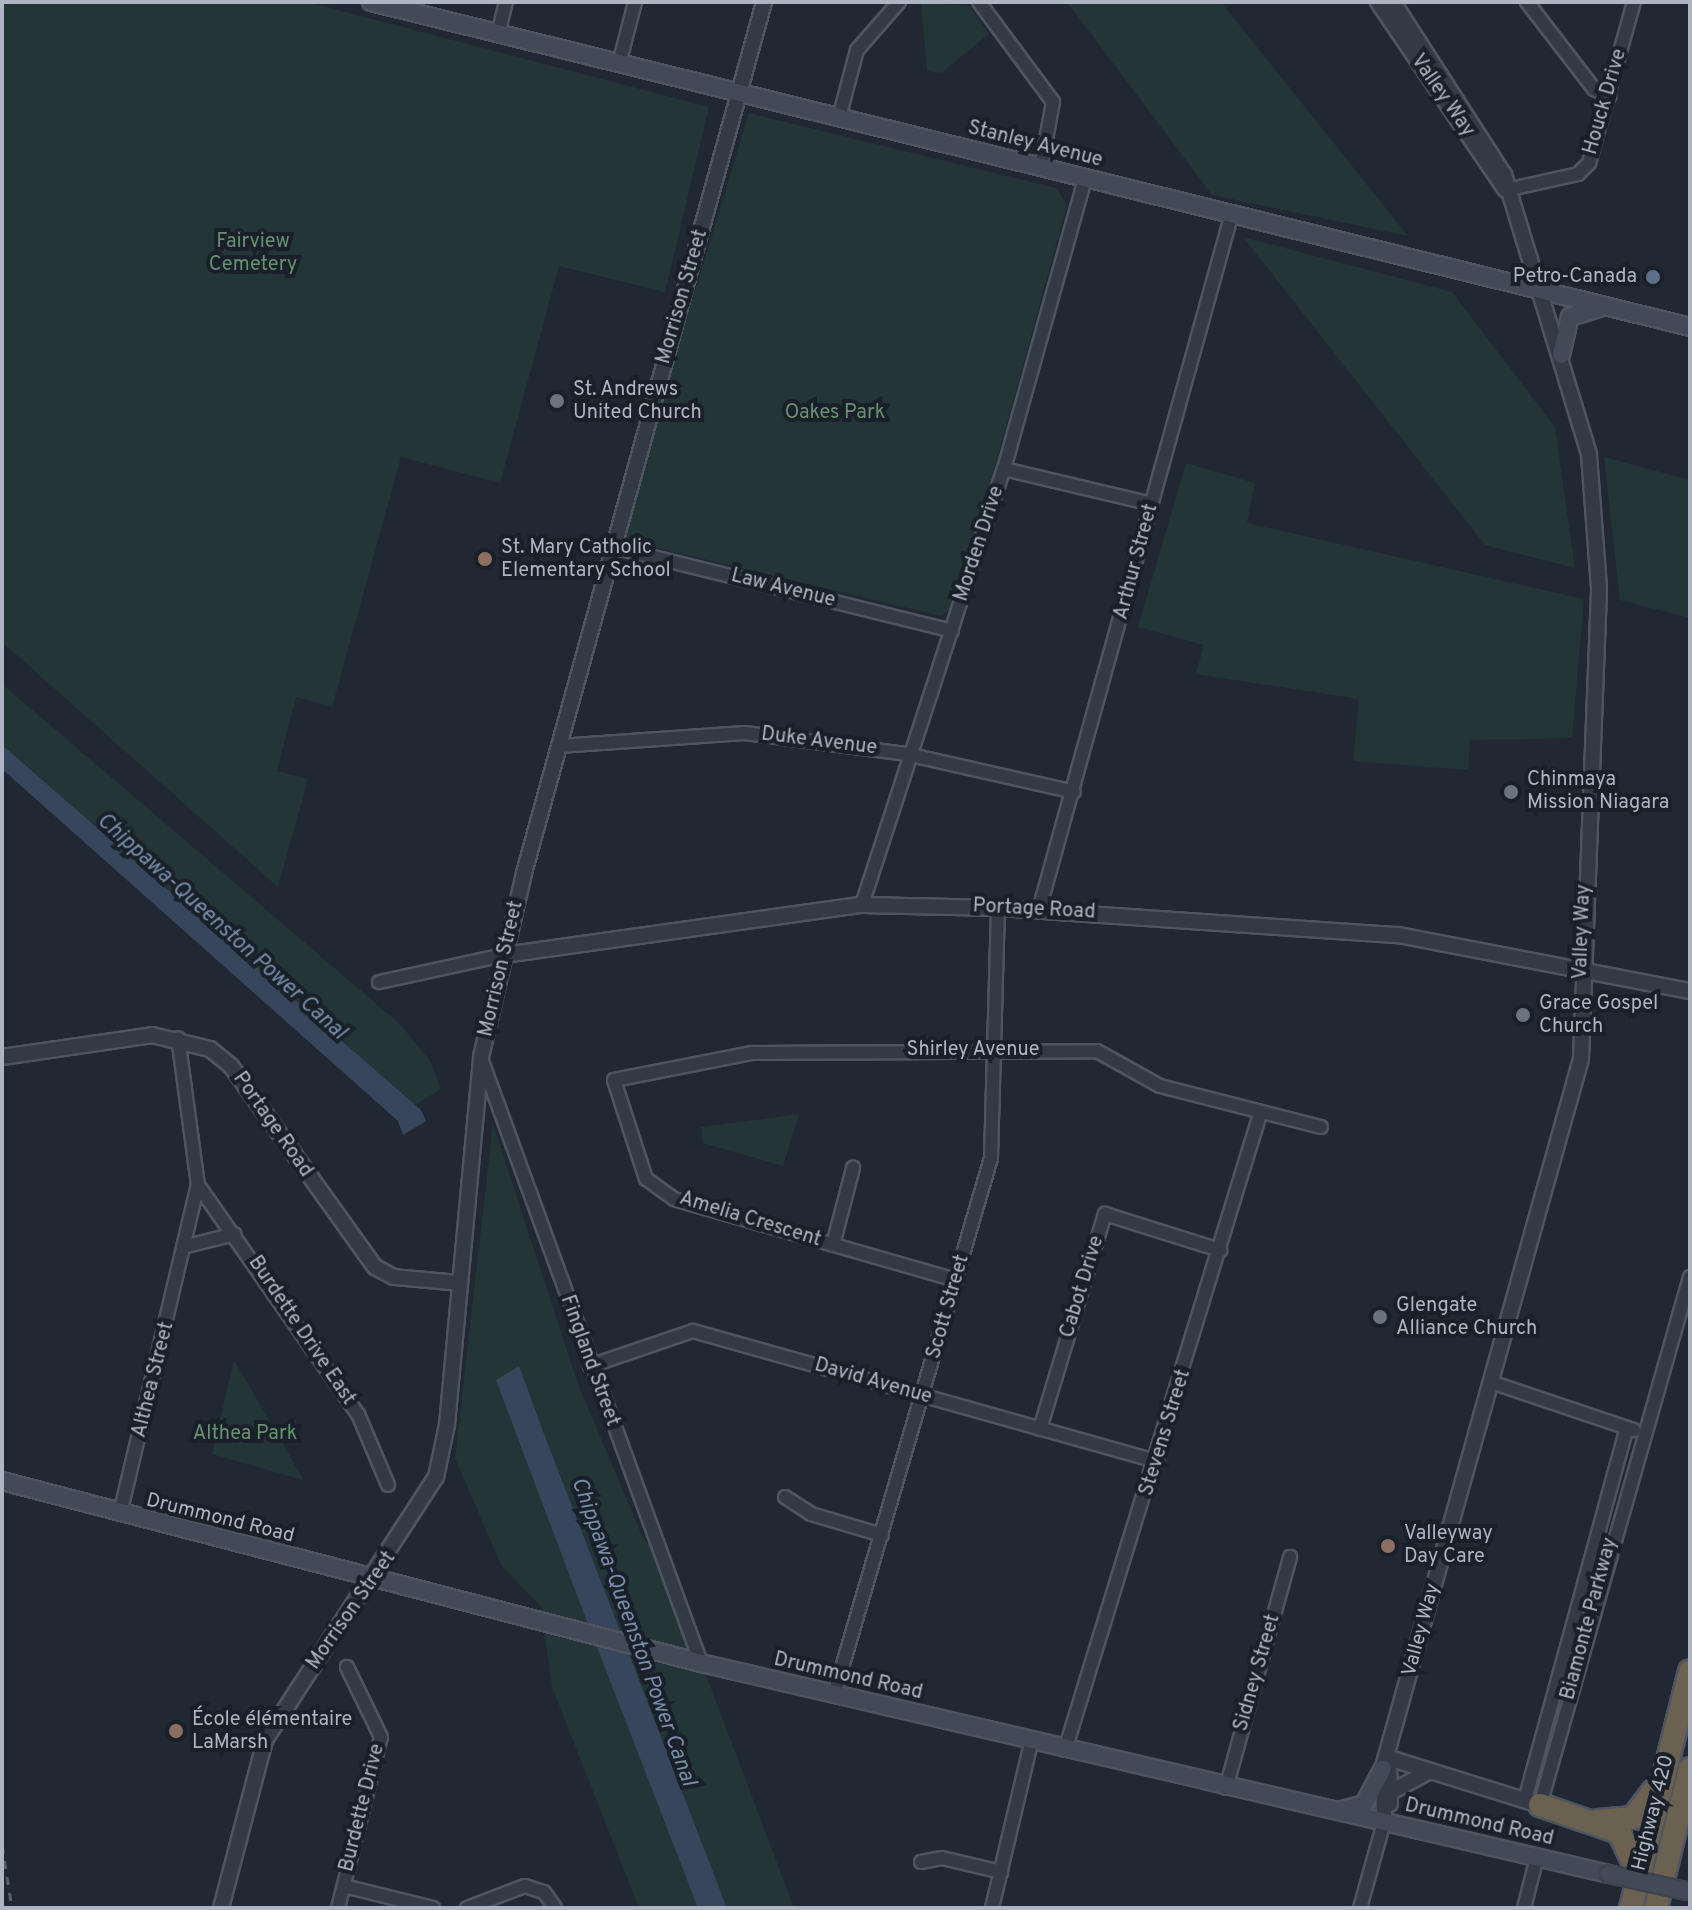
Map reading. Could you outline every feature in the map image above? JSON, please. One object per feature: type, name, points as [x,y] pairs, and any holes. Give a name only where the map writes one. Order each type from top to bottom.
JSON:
[{"type":"highway","name":"Highway 420","points":[[1631,1908],[1690,1671]]},
{"type":"highway","points":[[1593,1820],[1625,1821],[1644,1810],[1668,1757]]},
{"type":"highway","name":"Highway 420","points":[[1659,1903],[1690,1769]]},
{"type":"highway","points":[[1532,1803],[1593,1820],[1619,1832],[1639,1873]]},
{"type":"main road","name":"Stanley Avenue","points":[[371,2],[1614,307],[1689,321]]},
{"type":"main road","points":[[1561,355],[1571,317],[1614,307]]},
{"type":"main road","name":"Drummond Road","points":[[2,1481],[701,1663],[1031,1743],[1688,1892]]},
{"type":"main road","points":[[1321,1808],[1362,1805],[1386,1763]]},
{"type":"street","points":[[498,34],[506,2]]},
{"type":"street","points":[[619,64],[635,2]]},
{"type":"street","name":"Morrison Street","points":[[221,1908],[265,1740],[375,1580],[436,1477],[460,1283],[481,1057],[504,955],[559,746],[764,2]]},
{"type":"street","points":[[839,118],[857,50],[899,2]]},
{"type":"street","points":[[979,2],[1053,102],[1041,167]]},
{"type":"street","name":"Valley Way","points":[[1383,2],[1506,190],[1541,289],[1589,454],[1599,580],[1580,966],[1581,1059],[1386,1763],[1384,1822]]},
{"type":"street","points":[[1527,2],[1594,89],[1609,96]]},
{"type":"street","name":"Houck Drive","points":[[1506,190],[1578,174],[1595,152],[1634,2]]},
{"type":"street","name":"Morden Drive","points":[[862,905],[906,754],[952,631],[1004,469],[1085,178]]},
{"type":"street","name":"Arthur Street","points":[[1039,910],[1232,213]]},
{"type":"street","points":[[1004,469],[1152,504]]},
{"type":"street","name":"Law Avenue","points":[[613,547],[952,631]]},
{"type":"street","name":"Duke Avenue","points":[[559,746],[745,733],[906,754],[1074,792]]},
{"type":"street","name":"Portage Road","points":[[379,982],[504,955],[862,905],[1039,910],[1398,935],[1580,966],[1690,991]]},
{"type":"street","name":"Scott Street","points":[[834,1695],[924,1397],[991,1158],[998,908]]},
{"type":"street","name":"Portage Road","points":[[2,1057],[124,1037],[178,1038],[231,1066],[375,1267],[394,1277],[460,1283]]},
{"type":"street","name":"Althea Street","points":[[120,1514],[187,1246],[198,1185],[178,1038]]},
{"type":"street","name":"Shirley Avenue","points":[[615,1081],[752,1053],[993,1048],[1097,1051],[1160,1086],[1260,1114],[1321,1127]]},
{"type":"street","name":"Fingland Street","points":[[481,1057],[590,1366],[701,1663]]},
{"type":"street","name":"Amelia Crescent","points":[[615,1081],[646,1179],[674,1199],[956,1280]]},
{"type":"street","name":"Stevens Street","points":[[1065,1750],[1158,1462],[1260,1114]]},
{"type":"street","points":[[833,1245],[853,1168]]},
{"type":"street","name":"Burdette Drive East","points":[[198,1185],[358,1414],[388,1485]]},
{"type":"street","name":"Cabot Drive","points":[[1040,1429],[1105,1214],[1220,1250]]},
{"type":"street","points":[[187,1246],[235,1234]]},
{"type":"street","name":"Biamonte Parkway","points":[[1532,1803],[1690,1277]]},
{"type":"street","name":"David Avenue","points":[[590,1366],[693,1331],[1158,1462]]},
{"type":"street","points":[[1491,1382],[1641,1432]]},
{"type":"street","name":"Biamonte Parkway","points":[[1532,1803],[1627,1428]]},
{"type":"street","points":[[785,1497],[811,1514],[882,1535]]},
{"type":"street","name":"Sidney Street","points":[[1226,1788],[1290,1557]]},
{"type":"street","name":"Burdette Drive","points":[[338,1908],[381,1737],[347,1667]]},
{"type":"street","points":[[992,1908],[1031,1743]]},
{"type":"street","points":[[1386,1763],[1441,1774],[1532,1803]]},
{"type":"street","name":"Valley Way","points":[[1360,1908],[1391,1792],[1386,1763]]},
{"type":"street","points":[[1391,1792],[1416,1773],[1441,1774]]},
{"type":"street","points":[[1524,1908],[1537,1857]]},
{"type":"street","points":[[921,1862],[942,1858],[1001,1872]]},
{"type":"street","points":[[344,1886],[433,1908]]},
{"type":"street","points":[[467,1908],[525,1886],[544,1892],[555,1908]]},
{"type":"green space","name":"Fairview Cemetery","points":[[2,2],[307,2],[709,107],[665,292],[559,266],[500,483],[401,457],[332,707],[296,697],[277,771],[308,779],[278,887],[2,642]]},
{"type":"green space","points":[[921,2],[969,6],[989,34],[941,73],[927,71]]},
{"type":"green space","points":[[1067,2],[1221,2],[1408,236],[1212,195]]},
{"type":"green space","name":"Oakes Park","points":[[749,113],[1056,188],[1067,205],[958,602],[941,616],[620,539]]},
{"type":"green space","points":[[1243,237],[1452,292],[1555,427],[1575,568],[1485,545]]},
{"type":"green space","points":[[1604,457],[1690,480],[1690,618],[1620,600]]},
{"type":"green space","points":[[1186,463],[1255,483],[1247,523],[1584,599],[1572,738],[1470,740],[1468,770],[1353,761],[1359,699],[1196,674],[1204,645],[1138,627]]},
{"type":"green space","points":[[2,684],[400,1024],[430,1061],[441,1089],[406,1111],[2,750]]},
{"type":"green space","points":[[799,1114],[783,1166],[703,1143],[701,1127]]},
{"type":"green space","points":[[493,1124],[578,1384],[643,1538],[662,1558],[794,1908],[727,1908],[535,1410],[699,1908],[639,1908],[552,1687],[541,1607],[501,1565],[455,1458]]},
{"type":"green space","name":"Althea Park","points":[[234,1360],[282,1442],[303,1480],[212,1454]]},
{"type":"water","name":"Chippawa-Queenston Power Canal","points":[[2,745],[421,1110],[426,1121],[403,1135],[398,1121],[2,769]]},
{"type":"water","name":"Chippawa-Queenston Power Canal","points":[[519,1366],[727,1908],[698,1908],[578,1598],[496,1380]]},
{"type":"railway","points":[[2,1845],[12,1908]]},
{"type":"place","name":"Petro-Canada","points":[[1653,277]]},
{"type":"place","name":"St. Andrews United Church","points":[[557,401]]},
{"type":"place","name":"St. Mary Catholic Elementary School","points":[[485,559]]},
{"type":"place","name":"Chinmaya Mission Niagara","points":[[1511,792]]},
{"type":"place","name":"Grace Gospel Church","points":[[1523,1015]]},
{"type":"place","name":"Glengate Alliance Church","points":[[1380,1317]]},
{"type":"place","name":"Valleyway Day Care","points":[[1388,1546]]},
{"type":"place","name":"École élémentaire LaMarsh","points":[[176,1731]]}]
